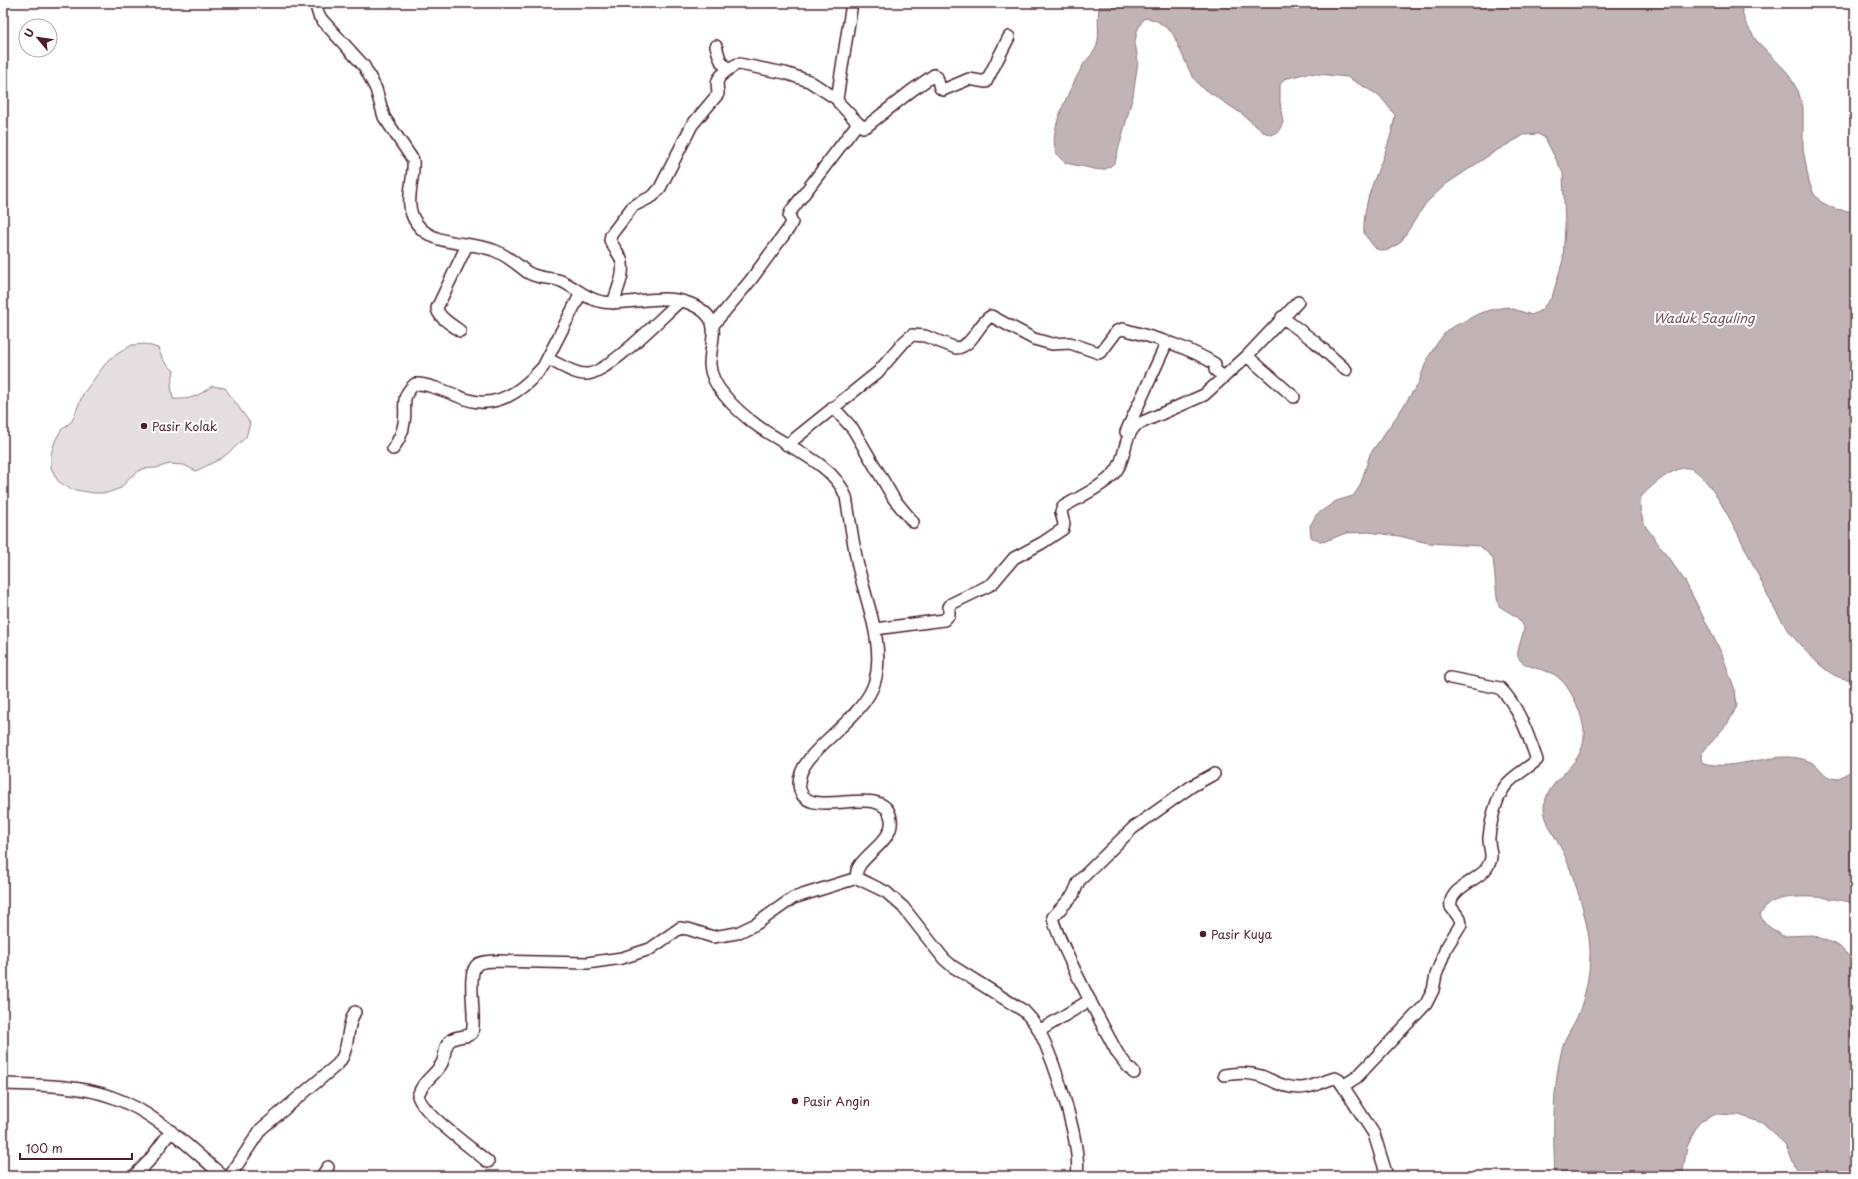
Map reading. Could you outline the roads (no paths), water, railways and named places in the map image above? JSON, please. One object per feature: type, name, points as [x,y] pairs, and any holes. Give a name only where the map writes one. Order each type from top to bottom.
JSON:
[{"type":"street","points":[[315,3],[319,16],[364,66],[376,89],[384,117],[413,160],[414,168],[409,202],[412,215],[417,225],[436,237],[467,245],[492,249],[508,257],[528,272],[560,281],[601,302],[613,303],[654,300],[680,301],[700,309],[714,324],[715,333],[710,365],[716,385],[725,396],[754,424],[824,468],[836,478],[843,487],[858,566],[875,629],[877,665],[876,680],[867,700],[852,718],[814,753],[805,765],[799,784],[803,796],[814,802],[869,801],[879,804],[889,812],[891,819],[887,836],[878,848],[860,865],[857,870],[857,878]]},
{"type":"street","points":[[852,3],[838,99],[839,103],[863,127],[867,126],[934,75],[937,77],[940,88],[943,90],[969,79],[986,82],[1009,36]]},
{"type":"street","points":[[716,46],[723,66],[730,68]]},
{"type":"street","points":[[613,303],[621,276],[622,267],[621,260],[610,240],[611,235],[633,206],[653,196],[660,188],[690,129],[718,94],[717,81],[730,68],[739,64],[798,77],[809,81],[838,99]]},
{"type":"street","points":[[714,324],[750,281],[789,228],[792,222],[789,216],[791,211],[858,123]]},
{"type":"street","points":[[460,331],[438,313],[437,308],[467,245]]},
{"type":"street","points":[[393,449],[403,430],[405,418],[404,400],[406,393],[415,384],[427,385],[480,402],[499,400],[510,396],[536,374],[548,359],[581,293]]},
{"type":"street","points":[[548,359],[586,375],[594,373],[610,364],[680,301]]},
{"type":"street","points":[[875,629],[944,620],[949,615],[949,607],[951,604],[992,584],[1014,558],[1042,543],[1063,529],[1064,524],[1061,514],[1062,509],[1114,473],[1121,460],[1127,438],[1136,426],[1204,395],[1247,356],[1282,317],[1298,302]]},
{"type":"street","points":[[787,445],[878,372],[912,335],[922,335],[951,346],[961,348],[992,316],[1034,339],[1052,344],[1070,343],[1099,353],[1117,331],[1121,329],[1167,342],[1194,352],[1215,364],[1215,370],[1224,377]]},
{"type":"street","points":[[1282,317],[1314,341],[1346,370]]},
{"type":"street","points":[[1127,438],[1126,433],[1128,426],[1167,342]]},
{"type":"street","points":[[1247,356],[1294,398]]},
{"type":"street","points":[[833,407],[853,429],[894,499],[913,522]]},
{"type":"street","points":[[1343,1086],[1364,1069],[1404,1028],[1428,1000],[1446,948],[1461,924],[1460,919],[1451,907],[1451,901],[1457,892],[1487,868],[1493,854],[1489,840],[1498,800],[1506,785],[1536,760],[1527,730],[1505,693],[1500,688],[1450,678]]},
{"type":"street","points":[[1134,1073],[1118,1053],[1090,1000],[1052,920],[1055,914],[1070,899],[1079,882],[1087,872],[1133,828],[1192,786],[1214,774]]},
{"type":"street","points":[[488,1162],[431,1113],[421,1103],[418,1096],[422,1086],[442,1064],[445,1050],[449,1042],[453,1039],[468,1036],[472,1033],[474,1016],[472,976],[474,968],[477,964],[496,961],[587,963],[622,958],[650,949],[676,930],[684,928],[713,937],[737,933],[756,924],[793,898],[857,878],[886,892],[903,906],[944,959],[952,966],[1024,1011],[1032,1019],[1039,1031],[1065,1099],[1076,1151],[1077,1176]]},
{"type":"street","points":[[1039,1031],[1090,1000]]},
{"type":"street","points":[[230,1176],[261,1129],[338,1064],[343,1058],[355,1012]]},
{"type":"street","points":[[1224,1075],[1238,1072],[1253,1074],[1284,1086],[1300,1088],[1306,1088],[1335,1078],[1339,1080],[1374,1134],[1387,1176]]},
{"type":"street","points":[[3,1084],[38,1085],[94,1092],[126,1103],[171,1131],[223,1176]]},
{"type":"street","points":[[134,1176],[149,1161],[171,1131]]},
{"type":"water","name":"Waduk Saguling","points":[[1101,3],[1740,3],[1745,22],[1756,40],[1787,72],[1798,91],[1803,107],[1803,149],[1809,182],[1814,194],[1821,202],[1835,209],[1855,212],[1855,679],[1844,679],[1835,676],[1826,670],[1800,645],[1790,632],[1776,611],[1724,509],[1700,475],[1689,468],[1683,468],[1676,470],[1662,478],[1641,497],[1640,510],[1644,524],[1685,581],[1722,654],[1735,690],[1737,705],[1734,712],[1728,723],[1702,753],[1702,762],[1711,765],[1732,765],[1778,757],[1788,757],[1803,759],[1811,762],[1828,776],[1837,779],[1855,769],[1855,904],[1837,899],[1813,897],[1780,899],[1770,903],[1760,916],[1768,926],[1783,936],[1813,935],[1839,946],[1855,962],[1855,1176],[1800,1176],[1785,1144],[1762,1123],[1739,1115],[1716,1114],[1698,1123],[1687,1147],[1682,1176],[1555,1176],[1554,1110],[1559,1061],[1563,1045],[1583,1001],[1590,962],[1590,944],[1585,918],[1573,877],[1564,854],[1546,819],[1544,807],[1551,788],[1572,765],[1578,757],[1582,747],[1584,729],[1576,703],[1566,686],[1555,675],[1525,664],[1518,657],[1524,627],[1517,617],[1499,606],[1493,558],[1480,546],[1428,543],[1399,536],[1368,532],[1346,533],[1323,542],[1311,537],[1310,526],[1316,515],[1336,501],[1353,496],[1360,486],[1370,454],[1419,382],[1427,359],[1447,330],[1478,314],[1494,309],[1507,307],[1532,315],[1541,310],[1552,297],[1563,260],[1565,226],[1563,173],[1545,138],[1538,134],[1524,135],[1494,152],[1445,185],[1426,203],[1400,243],[1386,251],[1376,249],[1364,234],[1367,202],[1392,131],[1395,115],[1380,96],[1347,77],[1308,73],[1284,79],[1280,85],[1280,102],[1283,123],[1278,132],[1272,135],[1263,132],[1242,114],[1200,86],[1191,74],[1173,34],[1157,21],[1148,18],[1143,19],[1137,31],[1135,42],[1138,61],[1133,96],[1115,162],[1108,168],[1101,170],[1070,164],[1064,162],[1056,152],[1054,141],[1056,127],[1060,113],[1072,85],[1083,65],[1096,48],[1098,40],[1098,13]]},
{"type":"place","name":"Pasir Kolak","points":[[144,426]]},
{"type":"place","name":"Pasir Kuya","points":[[1203,934]]},
{"type":"place","name":"Pasir Angin","points":[[795,1101]]}]
